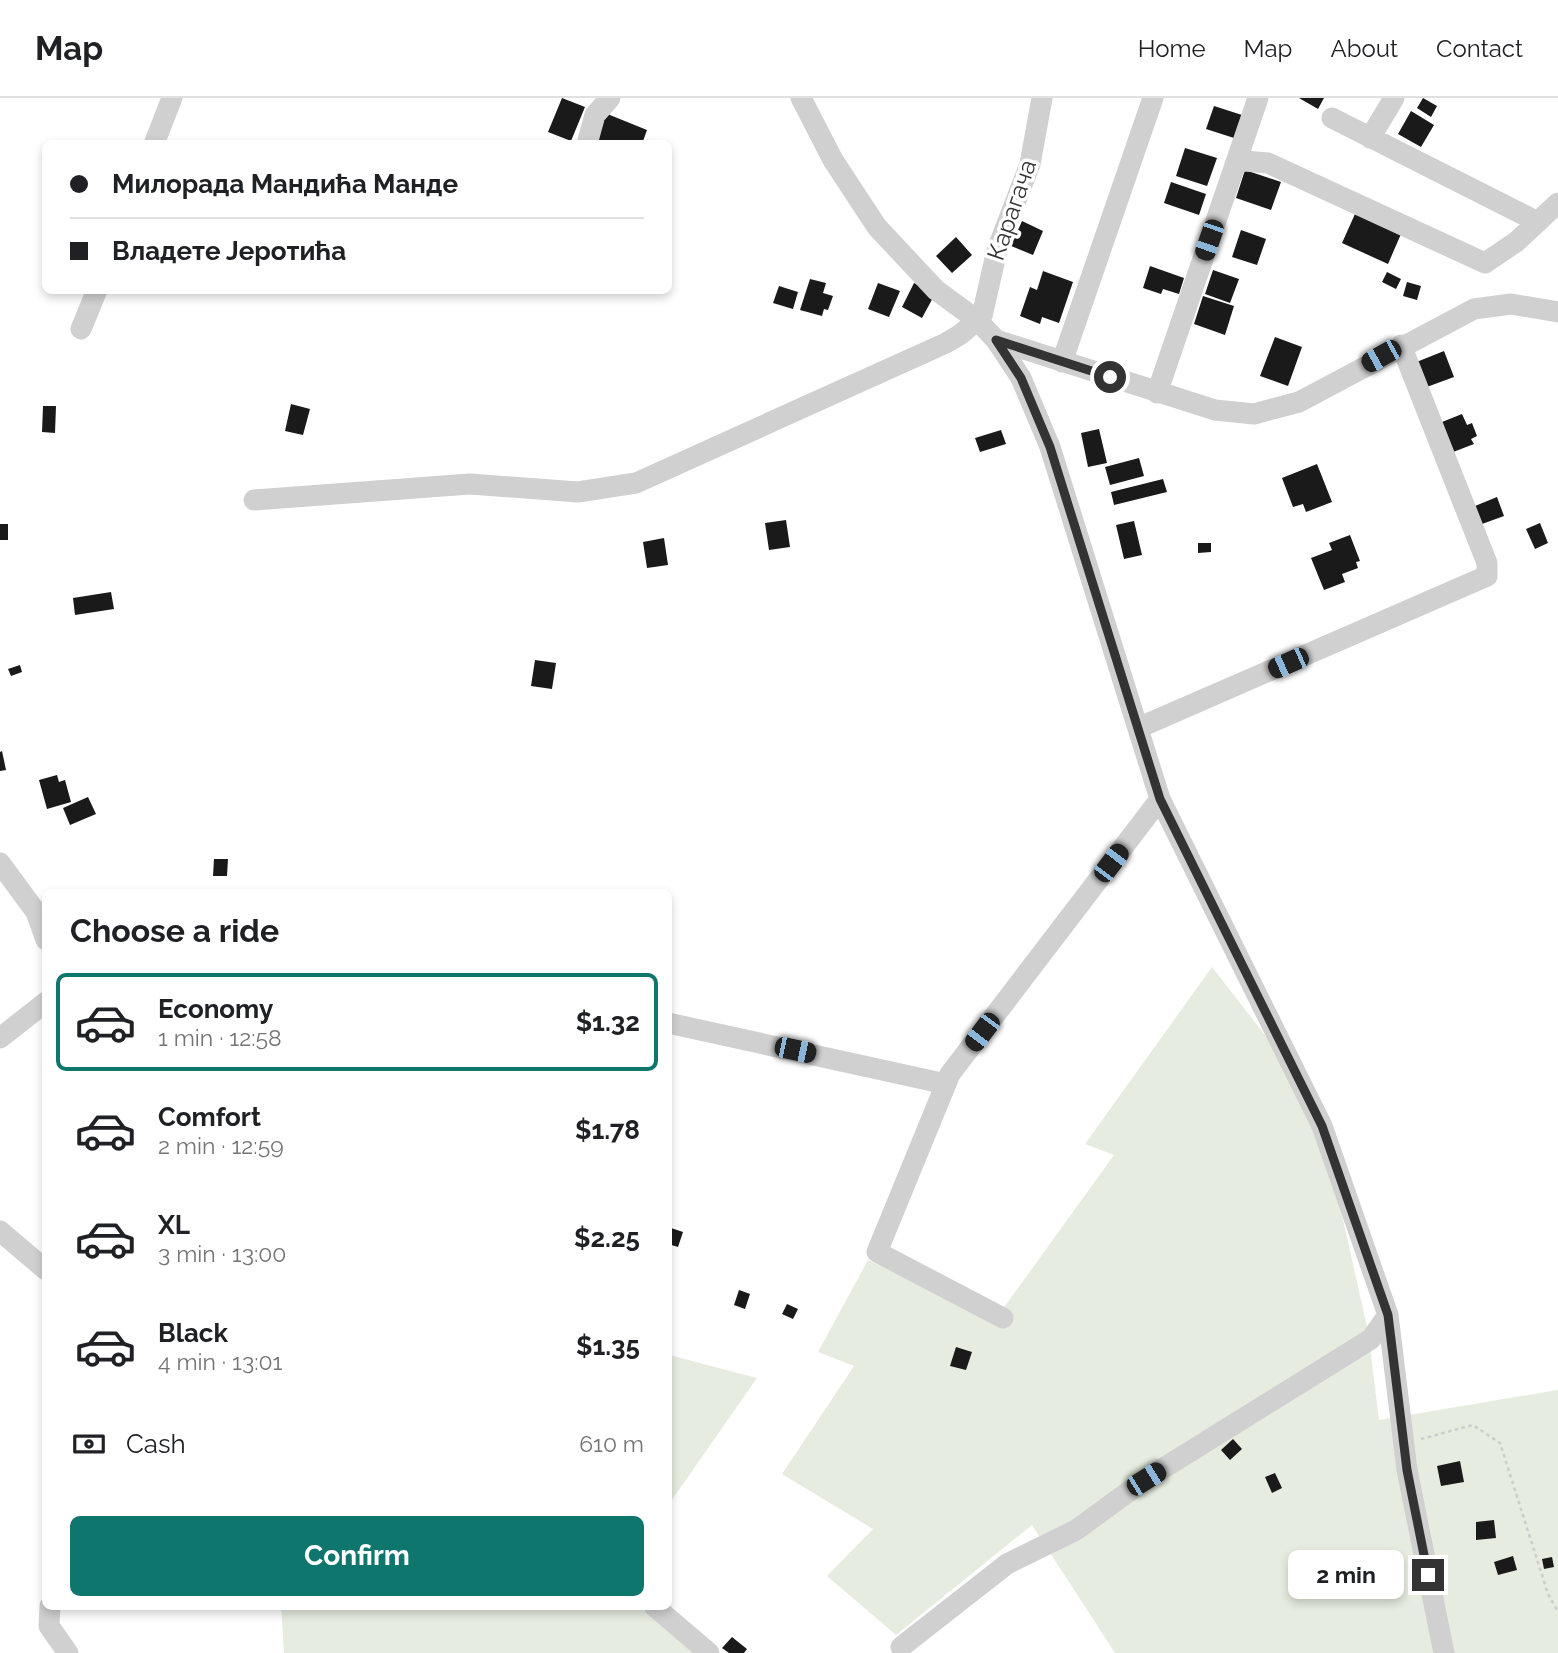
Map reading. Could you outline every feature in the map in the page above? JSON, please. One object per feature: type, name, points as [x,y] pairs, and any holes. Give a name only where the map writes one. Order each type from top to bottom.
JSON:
[{"type":"street","points":[[156,140],[172,98]]},
{"type":"street","points":[[587,140],[595,115],[610,98]]},
{"type":"street","points":[[801,98],[833,160],[877,227],[936,290],[977,320],[996,340],[1021,378],[1050,447],[1160,799],[1322,1126],[1388,1315],[1404,1444],[1444,1653]]},
{"type":"street","name":"Карагача","points":[[977,320],[985,306],[998,250],[1030,164],[1042,98]]},
{"type":"street","points":[[1062,362],[1153,98]]},
{"type":"street","points":[[1157,393],[1258,98]]},
{"type":"street","points":[[1370,138],[1394,98]]},
{"type":"street","points":[[1332,118],[1538,222]]},
{"type":"street","points":[[1235,164],[1245,161],[1268,163],[1485,263],[1558,203]]},
{"type":"street","points":[[81,329],[95,294]]},
{"type":"street","points":[[996,340],[1215,410],[1254,414],[1299,402],[1454,318],[1494,305],[1511,304],[1558,312]]},
{"type":"street","points":[[254,499],[470,484],[579,492],[636,483],[946,343],[977,320]]},
{"type":"street","points":[[1139,728],[1487,576],[1488,564],[1401,345]]},
{"type":"street","points":[[1003,1318],[877,1252],[950,1074],[1160,799]]},
{"type":"street","points":[[0,863],[36,912],[42,929]]},
{"type":"street","points":[[0,1038],[42,1005]]},
{"type":"street","points":[[672,1024],[946,1084]]},
{"type":"street","points":[[0,1231],[42,1267]]},
{"type":"street","points":[[901,1647],[1007,1564],[1076,1530],[1146,1479],[1371,1339],[1388,1315]]},
{"type":"street","points":[[50,1610],[49,1626],[68,1653]]},
{"type":"street","points":[[659,1610],[709,1653]]},
{"type":"path","points":[[1404,1444],[1473,1425],[1500,1443],[1548,1594],[1558,1612]]},
{"type":"shaded area","points":[[1212,967],[1292,1070],[1339,1202],[1368,1331],[1379,1420],[1558,1390],[1558,1653],[1115,1653],[1032,1525],[896,1635],[827,1576],[873,1529],[782,1474],[854,1366],[818,1352],[868,1260],[995,1320],[1114,1155],[1085,1144]]},
{"type":"shaded area","points":[[672,1356],[757,1378],[672,1500]]},
{"type":"shaded area","points":[[281,1610],[643,1610],[699,1653],[284,1653]]},
{"type":"building","points":[[562,98],[585,107],[571,140],[548,132]]},
{"type":"building","points":[[1299,98],[1324,98],[1318,109]]},
{"type":"building","points":[[1423,98],[1437,106],[1431,117],[1417,108]]},
{"type":"building","points":[[1214,106],[1242,115],[1234,138],[1206,129]]},
{"type":"building","points":[[1411,111],[1434,125],[1421,147],[1398,134]]},
{"type":"building","points":[[605,113],[647,130],[643,140],[594,140]]},
{"type":"building","points":[[1185,148],[1217,158],[1207,186],[1176,176]]},
{"type":"building","points":[[1245,170],[1281,182],[1271,210],[1236,198]]},
{"type":"building","points":[[1171,182],[1206,194],[1199,215],[1164,203]]},
{"type":"building","points":[[1355,214],[1401,234],[1388,264],[1342,243]]},
{"type":"building","points":[[1022,221],[1043,231],[1033,255],[1011,246]]},
{"type":"building","points":[[1241,230],[1266,239],[1257,265],[1232,257]]},
{"type":"building","points":[[956,237],[972,255],[952,273],[936,256]]},
{"type":"building","points":[[1150,266],[1184,278],[1179,294],[1163,289],[1161,294],[1143,288]]},
{"type":"building","points":[[1213,270],[1239,279],[1230,303],[1205,294]]},
{"type":"building","points":[[1043,271],[1073,282],[1059,323],[1042,317],[1040,324],[1020,316],[1030,287],[1037,290]]},
{"type":"building","points":[[1387,272],[1401,279],[1396,289],[1382,282]]},
{"type":"building","points":[[810,279],[826,283],[823,293],[833,296],[828,310],[824,309],[822,316],[800,310]]},
{"type":"building","points":[[1407,282],[1421,286],[1417,300],[1403,296]]},
{"type":"building","points":[[878,283],[900,291],[889,317],[868,309]]},
{"type":"building","points":[[914,283],[935,294],[922,318],[902,307]]},
{"type":"building","points":[[779,286],[798,292],[793,309],[773,303]]},
{"type":"building","points":[[1203,296],[1234,306],[1225,335],[1194,324]]},
{"type":"building","points":[[1275,337],[1302,347],[1288,386],[1260,376]]},
{"type":"building","points":[[1444,351],[1454,377],[1424,388],[1414,363]]},
{"type":"building","points":[[291,404],[310,409],[303,435],[285,431]]},
{"type":"building","points":[[43,406],[56,406],[55,433],[42,432]]},
{"type":"building","points":[[1462,414],[1467,425],[1472,423],[1477,436],[1471,439],[1474,444],[1448,454],[1442,422]]},
{"type":"building","points":[[1099,429],[1107,463],[1088,467],[1081,433]]},
{"type":"building","points":[[1001,430],[1006,444],[980,452],[975,438]]},
{"type":"building","points":[[1139,458],[1144,476],[1110,485],[1105,467]]},
{"type":"building","points":[[1317,464],[1332,502],[1306,512],[1303,504],[1293,507],[1282,478]]},
{"type":"building","points":[[1163,479],[1167,492],[1114,505],[1111,492]]},
{"type":"building","points":[[1497,497],[1504,516],[1482,524],[1475,506]]},
{"type":"building","points":[[786,520],[790,547],[769,550],[765,523]]},
{"type":"building","points":[[1134,521],[1142,555],[1124,559],[1116,525]]},
{"type":"building","points":[[1540,523],[1548,543],[1535,549],[1526,529]]},
{"type":"building","points":[[0,524],[8,524],[8,540],[0,540]]},
{"type":"building","points":[[1350,535],[1360,561],[1356,562],[1358,568],[1342,574],[1345,582],[1324,590],[1311,558],[1332,550],[1329,543]]},
{"type":"building","points":[[664,538],[668,565],[647,568],[643,542]]},
{"type":"building","points":[[1198,543],[1211,543],[1211,552],[1198,553]]},
{"type":"building","points":[[111,592],[114,609],[75,615],[73,598]]},
{"type":"building","points":[[535,660],[556,663],[552,689],[531,686]]},
{"type":"building","points":[[20,665],[22,672],[11,676],[8,669]]},
{"type":"building","points":[[2,751],[6,770],[0,771],[0,752]]},
{"type":"building","points":[[57,775],[59,782],[65,780],[71,802],[47,809],[39,780]]},
{"type":"building","points":[[88,797],[96,814],[70,825],[63,808]]},
{"type":"building","points":[[214,859],[228,859],[227,876],[213,876]]},
{"type":"building","points":[[672,1228],[683,1232],[678,1247],[672,1245]]},
{"type":"building","points":[[739,1290],[750,1294],[745,1309],[734,1305]]},
{"type":"building","points":[[787,1304],[798,1309],[793,1319],[782,1314]]},
{"type":"building","points":[[956,1347],[972,1352],[966,1370],[950,1366]]},
{"type":"building","points":[[1233,1439],[1242,1449],[1230,1460],[1221,1450]]},
{"type":"building","points":[[1460,1461],[1464,1482],[1441,1486],[1437,1466]]},
{"type":"building","points":[[1275,1473],[1282,1488],[1272,1493],[1265,1477]]},
{"type":"building","points":[[1494,1520],[1496,1538],[1476,1540],[1476,1522]]},
{"type":"building","points":[[1513,1556],[1517,1570],[1498,1575],[1494,1562]]},
{"type":"building","points":[[1552,1557],[1554,1567],[1544,1569],[1542,1559]]},
{"type":"building","points":[[732,1637],[747,1649],[744,1653],[729,1653],[722,1648]]},
{"type":"route","points":[[1110,377],[996,340],[1021,378],[1050,447],[1160,799],[1193,872],[1322,1126],[1339,1173],[1388,1315],[1407,1470],[1428,1575]]}]
